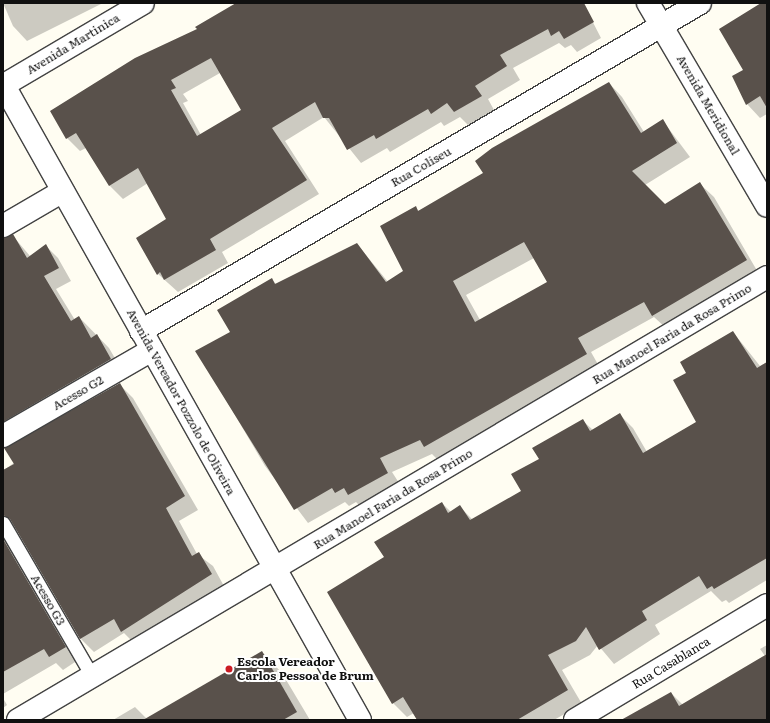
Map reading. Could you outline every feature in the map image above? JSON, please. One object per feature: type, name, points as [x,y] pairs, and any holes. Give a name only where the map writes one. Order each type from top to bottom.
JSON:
[{"type":"street","name":"Avenida Martinica","points":[[3,85],[143,3]]},
{"type":"street","name":"Avenida Meridional","points":[[648,3],[767,206]]},
{"type":"street","name":"Rua Coliseu","points":[[141,330],[700,3]]},
{"type":"street","name":"Avenida Vereador Pozzolo de Oliveira","points":[[3,85],[360,720]]},
{"type":"street","points":[[3,226],[63,191]]},
{"type":"street","name":"Rua Manoel Faria da Rosa Primo","points":[[18,720],[767,277]]},
{"type":"street","name":"Acesso G2","points":[[3,436],[152,350]]},
{"type":"street","name":"Rua Casablanca","points":[[575,720],[767,605]]},
{"type":"lane","name":"Acesso G3","points":[[3,523],[92,676]]},
{"type":"building","points":[[236,3],[584,3],[594,22],[564,39],[559,31],[551,36],[548,29],[500,55],[507,66],[475,86],[482,96],[454,112],[447,103],[431,114],[428,109],[376,139],[374,135],[347,150],[329,118],[323,118],[315,102],[272,128],[307,180],[210,239],[216,250],[164,280],[160,272],[157,275],[136,238],[166,219],[138,168],[109,186],[76,133],[66,139],[50,111],[135,58],[197,29],[195,27]],"holes":[[[211,58],[241,110],[197,136],[171,90],[176,88],[171,80]]]},
{"type":"building","points":[[761,3],[767,3],[767,108],[760,96],[746,105],[732,76],[743,70],[719,29]]},
{"type":"building","points":[[609,82],[641,133],[663,119],[677,143],[632,171],[665,204],[700,182],[747,260],[652,316],[644,302],[578,338],[587,354],[424,447],[420,440],[380,458],[388,473],[348,495],[344,488],[335,493],[332,488],[294,510],[195,351],[230,332],[217,310],[272,278],[275,284],[357,243],[386,282],[403,271],[380,226],[416,206],[418,211],[483,173],[475,161],[492,148]],"holes":[[[524,242],[547,282],[475,322],[453,281]]]},
{"type":"building","points":[[13,234],[27,258],[46,244],[59,268],[44,276],[71,321],[79,316],[91,338],[97,334],[111,359],[3,422],[3,238]]},
{"type":"building","points":[[733,331],[757,368],[767,362],[767,558],[714,589],[712,586],[707,589],[699,576],[642,611],[647,620],[599,650],[586,627],[576,641],[548,655],[568,690],[517,720],[417,720],[403,697],[392,704],[327,592],[384,557],[374,542],[442,502],[448,513],[460,505],[470,520],[521,491],[511,474],[539,459],[532,448],[583,419],[590,431],[620,413],[643,453],[696,422],[673,380],[686,373],[680,362]]},
{"type":"building","points":[[120,383],[185,496],[166,508],[192,556],[199,552],[212,574],[121,632],[114,619],[80,639],[10,519],[3,515],[3,470],[14,464],[4,448]]},
{"type":"building","points":[[3,539],[66,647],[49,657],[44,649],[3,672]]},
{"type":"building","points":[[262,651],[297,712],[283,720],[143,720]]},
{"type":"building","points":[[767,654],[767,720],[621,720],[671,692],[679,706]]},
{"type":"place","name":"Escola Vereador Carlos Pessoa de Brum","points":[[229,669]]}]
